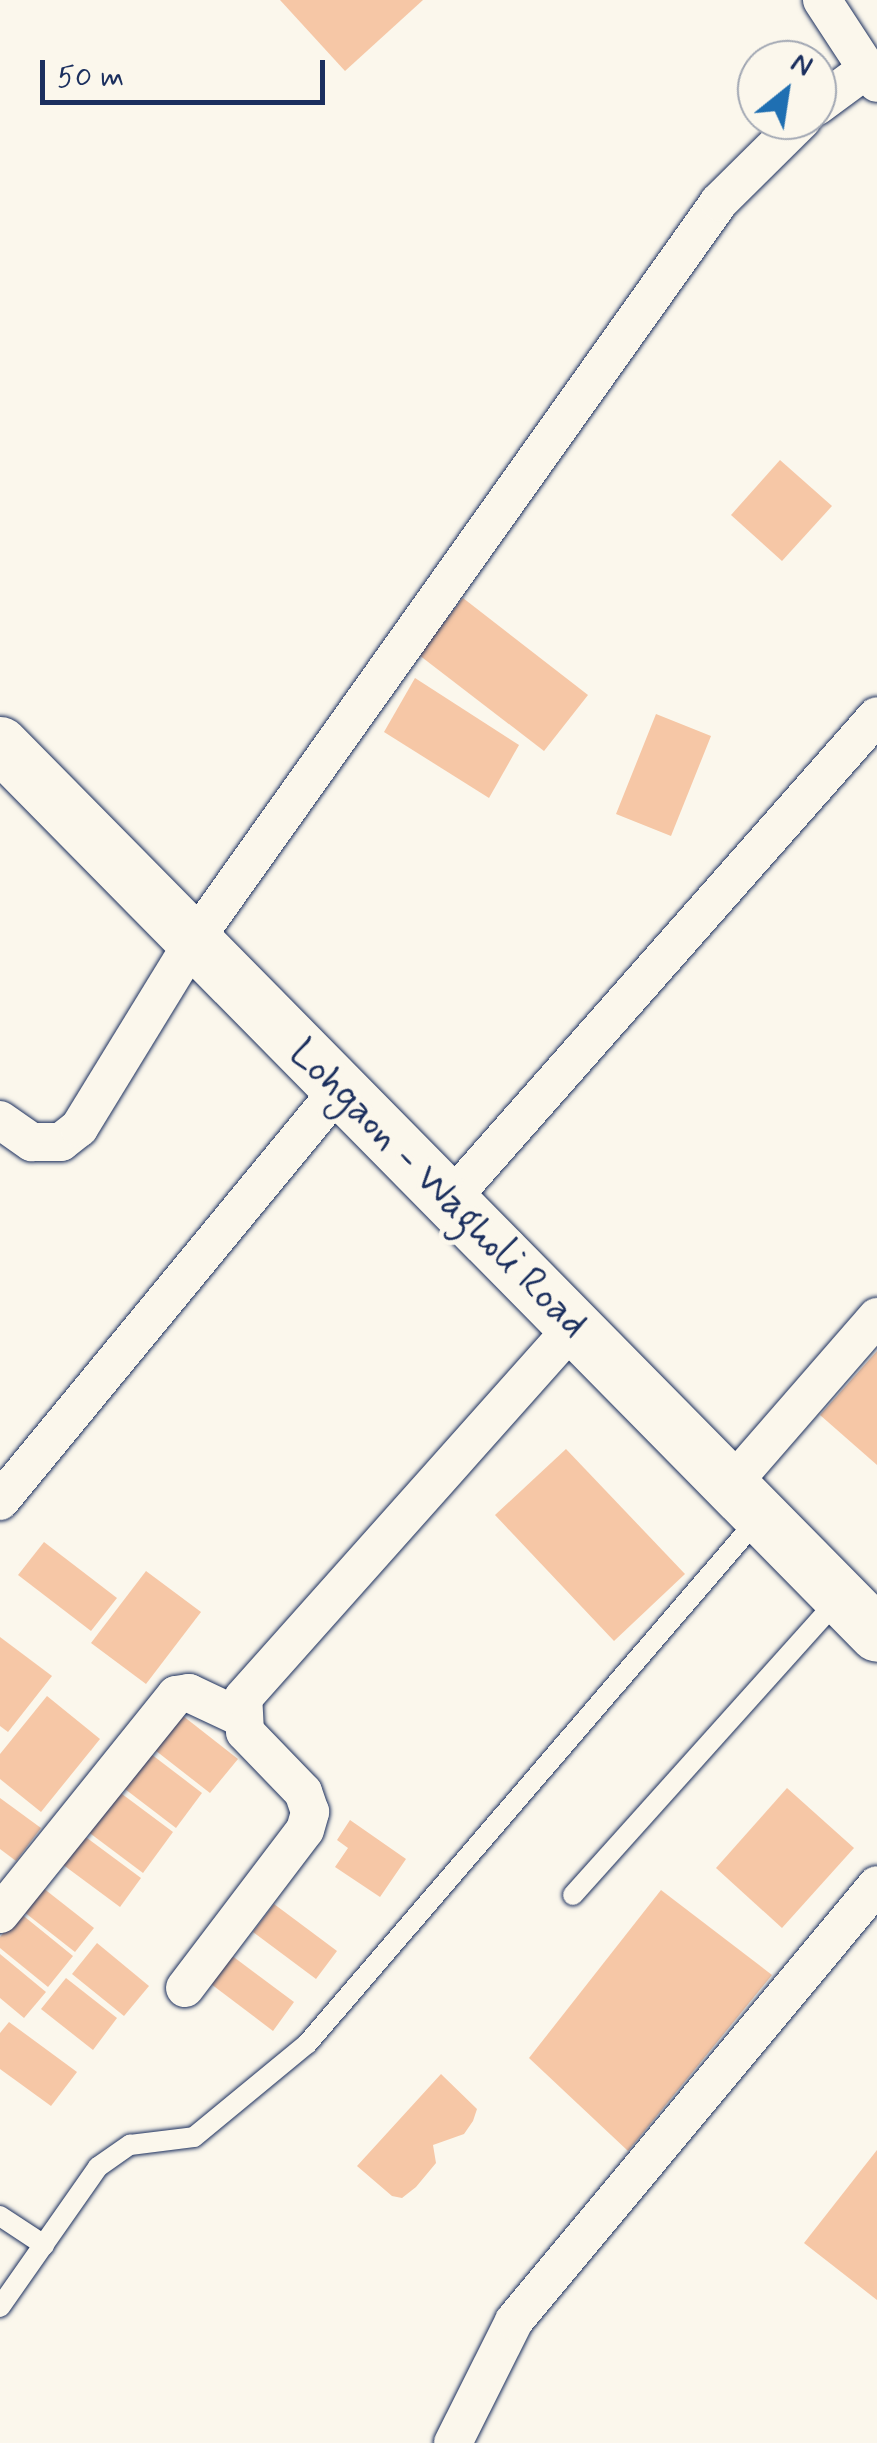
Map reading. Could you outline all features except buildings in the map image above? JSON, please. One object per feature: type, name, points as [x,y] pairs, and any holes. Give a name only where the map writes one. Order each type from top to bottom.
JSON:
[{"type":"main road","name":"Lohgaon - Wagholi Road","points":[[0,744],[858,1616]]},
{"type":"street","points":[[822,0],[872,76],[837,95]]},
{"type":"street","points":[[0,1120],[32,1142],[61,1142],[79,1128],[193,942],[720,202],[782,140]]},
{"type":"street","points":[[450,1200],[877,716]]},
{"type":"street","points":[[0,1500],[340,1088]]},
{"type":"street","points":[[745,1501],[877,1317]]},
{"type":"street","points":[[184,1988],[305,1830],[310,1812],[303,1792],[245,1732],[240,1717],[244,1698],[574,1326]]},
{"type":"street","points":[[0,1914],[176,1695],[189,1693],[240,1717]]},
{"type":"street","points":[[453,2443],[514,2322],[877,1885]]},
{"type":"lane","points":[[0,2308],[98,2167],[130,2146],[194,2137],[307,2044],[745,1501]]},
{"type":"lane","points":[[573,1895],[858,1616]]},
{"type":"lane","points":[[0,2216],[44,2245]]}]
